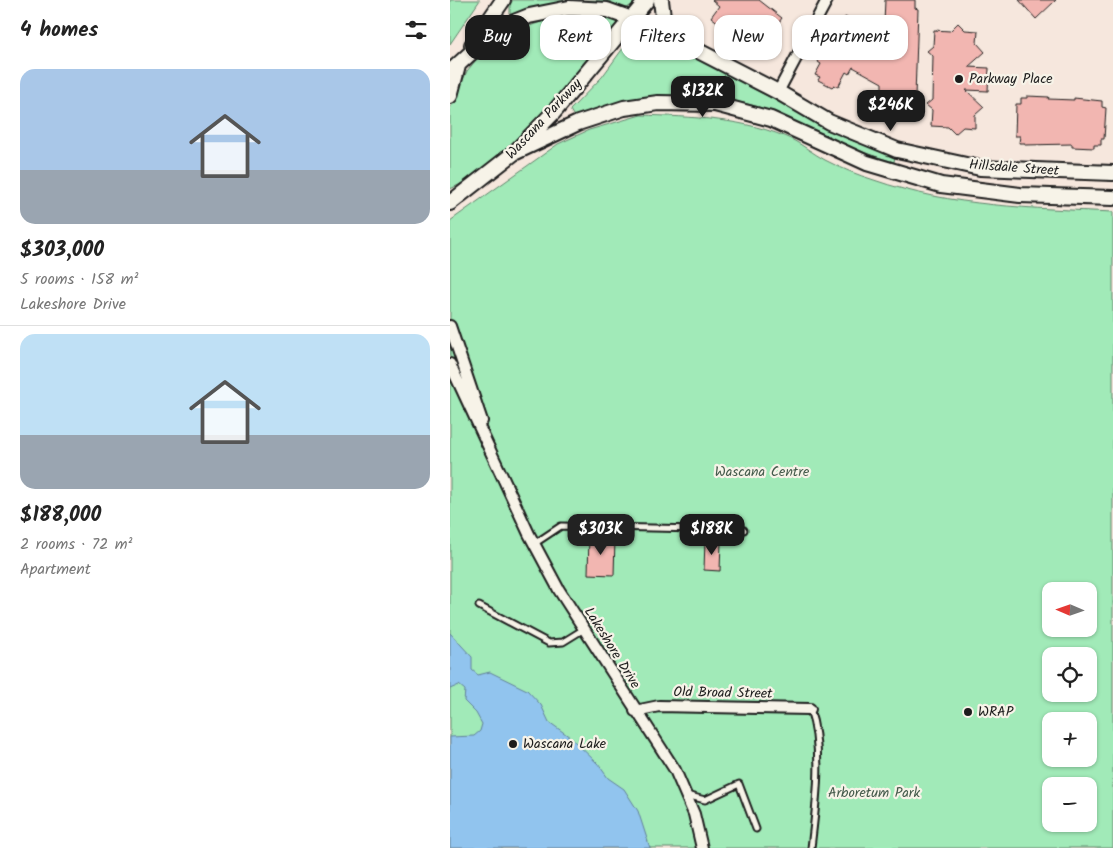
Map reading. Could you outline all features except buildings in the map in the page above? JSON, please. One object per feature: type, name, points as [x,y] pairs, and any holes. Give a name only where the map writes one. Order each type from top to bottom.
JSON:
[{"type":"street","points":[[450,96],[453,72],[503,0]]},
{"type":"street","name":"Wascana Parkway","points":[[635,15],[646,0]]},
{"type":"street","points":[[661,0],[663,15]]},
{"type":"street","points":[[778,92],[827,0]]},
{"type":"street","name":"Hillsdale Street","points":[[453,72],[486,39],[509,24],[548,11],[587,8],[607,10],[623,15]]},
{"type":"street","name":"Wascana Parkway","points":[[450,203],[514,154],[554,112],[621,32]]},
{"type":"street","name":"Hillsdale Street","points":[[704,54],[845,129],[897,150],[931,159],[980,168],[1113,173]]},
{"type":"street","name":"Hillsdale Street","points":[[514,154],[578,123],[624,108],[658,103],[716,104],[770,119],[867,163],[941,185],[1020,195],[1113,198]]},
{"type":"street","points":[[450,194],[474,184]]},
{"type":"street","name":"Lakeshore Drive","points":[[450,326],[496,463]]},
{"type":"street","name":"Lakeshore Drive","points":[[450,364],[534,544],[559,590],[635,711],[675,770],[694,814],[702,848]]},
{"type":"street","name":"Old Broad Street","points":[[635,711],[659,706],[810,709]]},
{"type":"lane","points":[[534,544],[561,526],[744,530]]},
{"type":"lane","points":[[479,606],[549,643],[563,642],[584,630]]},
{"type":"lane","points":[[810,709],[817,728],[818,761],[810,848]]},
{"type":"lane","points":[[686,795],[705,800],[739,784],[756,829]]},
{"type":"green space","points":[[450,0],[480,0],[470,15],[465,15],[465,22],[450,44]]},
{"type":"green space","points":[[513,0],[639,0],[627,8],[582,3],[554,5],[516,15],[510,15],[510,4]]},
{"type":"green space","points":[[611,18],[618,24],[611,33]]},
{"type":"green space","points":[[540,22],[540,60],[589,60],[547,109],[516,139],[483,169],[450,189],[450,109],[467,71],[476,60],[530,60],[530,26]]},
{"type":"green space","points":[[621,51],[621,60],[699,60],[851,140],[895,156],[894,162],[832,140],[782,115],[757,106],[731,100],[678,96],[652,98],[626,102],[575,118],[570,110],[602,77]]},
{"type":"green space","name":"Wascana Centre","points":[[641,115],[718,120],[756,127],[775,133],[793,140],[843,169],[903,189],[933,196],[992,205],[1113,212],[1113,848],[450,848],[450,221],[558,144],[589,130]]},
{"type":"water","name":"Wascana Lake","points":[[450,633],[472,657],[472,670],[478,675],[490,672],[527,690],[541,705],[549,722],[570,737],[598,764],[608,778],[624,789],[638,811],[650,848],[450,848],[450,737],[474,736],[480,731],[482,724],[476,713],[464,701],[465,690],[459,685],[450,689]]},
{"type":"place","name":"Parkway Place","points":[[959,79]]},
{"type":"place","name":"WRAP","points":[[968,712]]},
{"type":"place","name":"Wascana Lake","points":[[513,744]]},
{"type":"park label","name":"Arboretum Park","points":[[874,793]]}]
